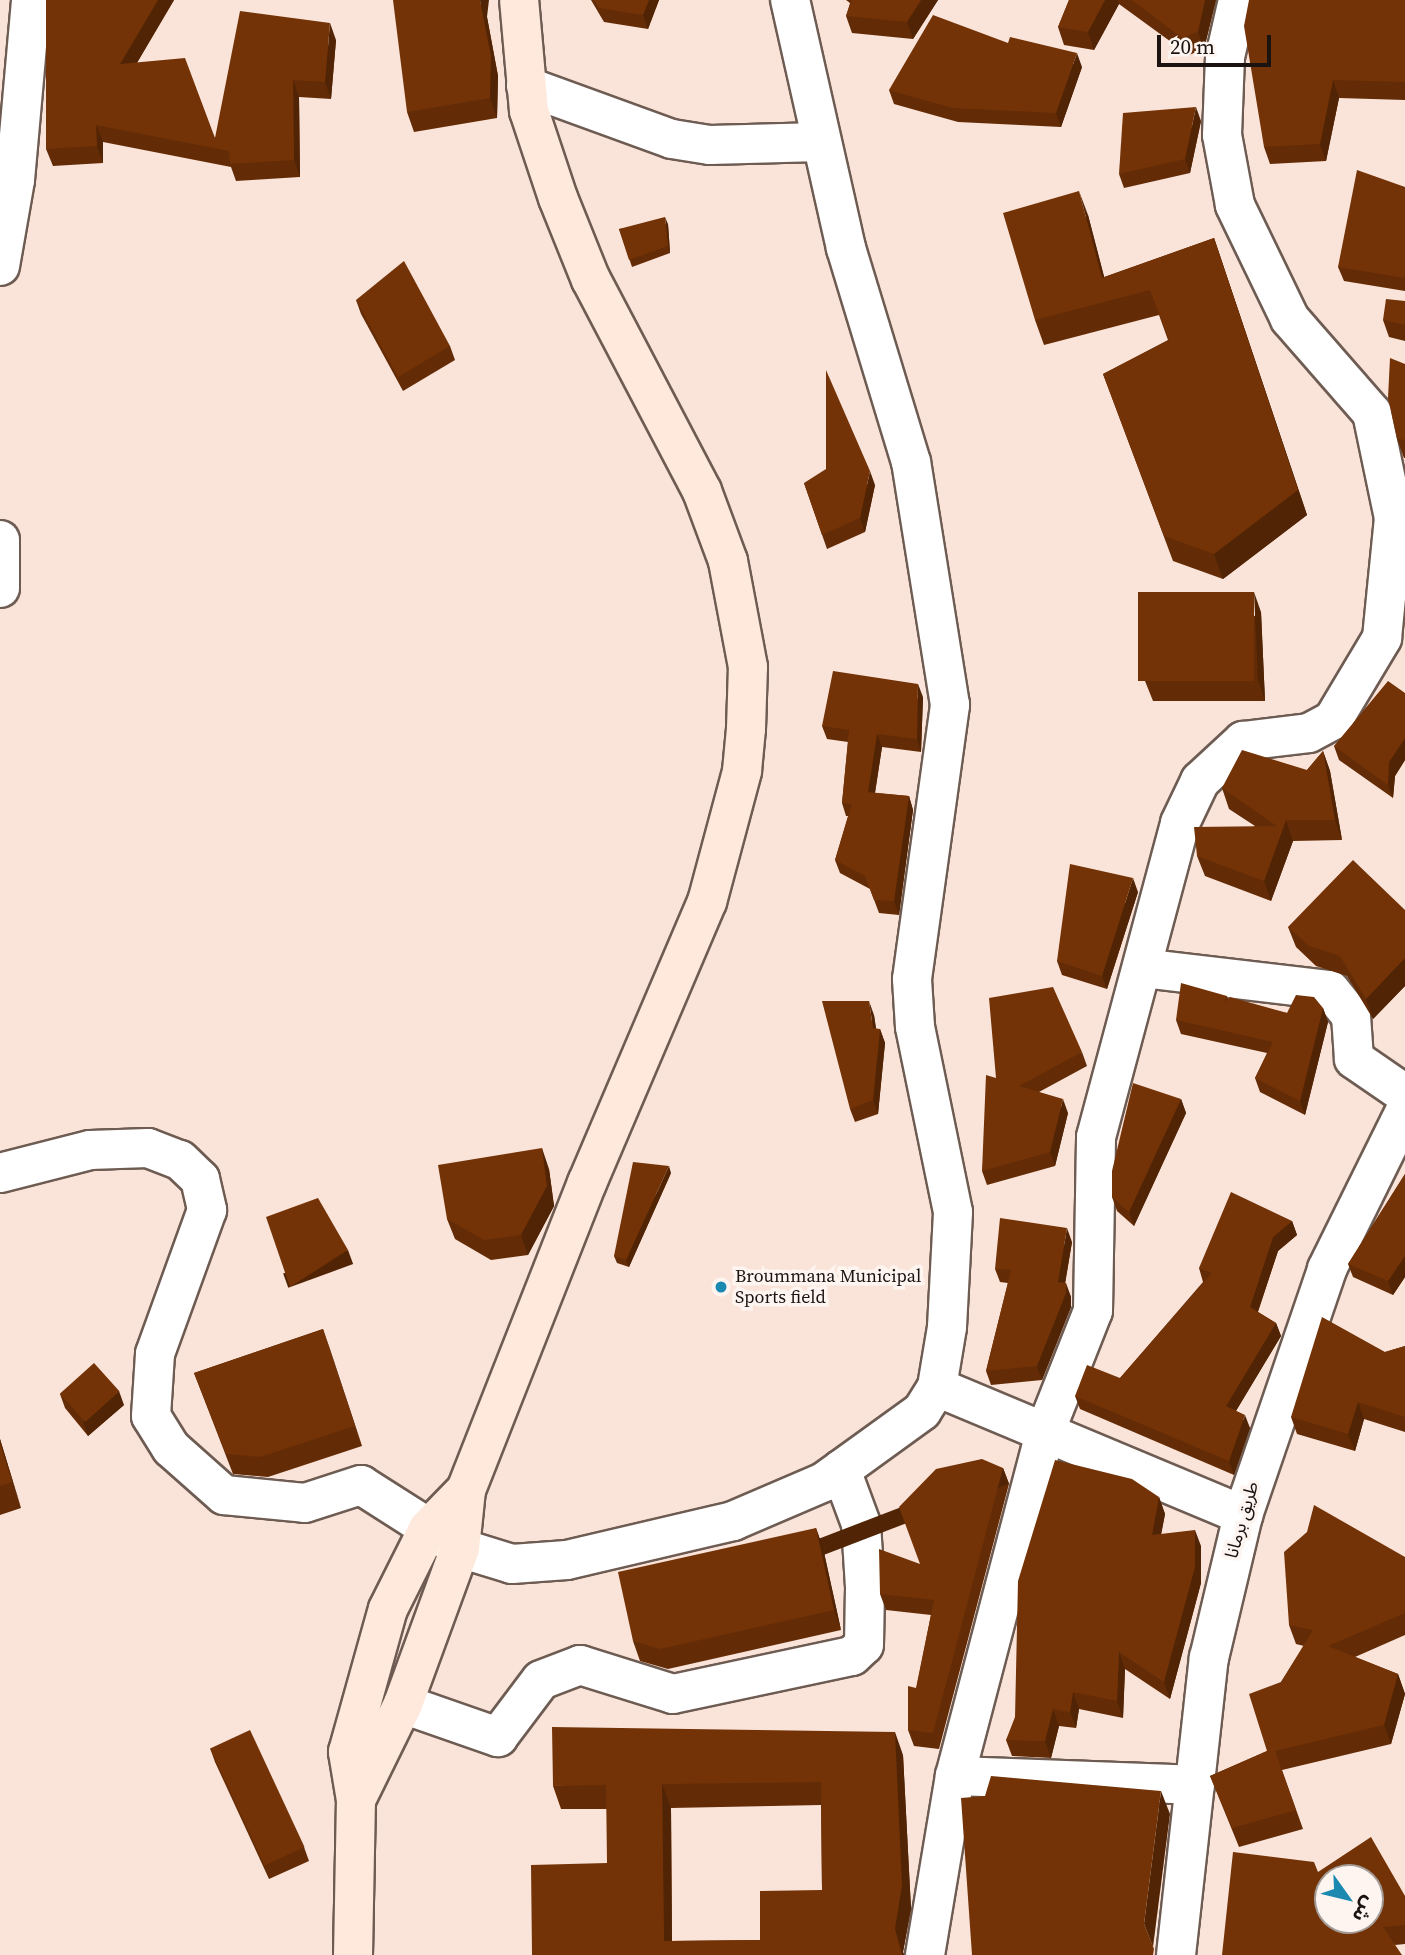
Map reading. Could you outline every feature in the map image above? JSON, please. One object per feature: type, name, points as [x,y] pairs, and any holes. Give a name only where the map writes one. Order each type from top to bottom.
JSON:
[{"type":"main road","points":[[356,1800],[402,1704],[460,1548],[466,1490],[587,1183],[707,902],[742,771],[746,729],[748,667],[728,561],[659,400],[592,280],[558,198],[526,86],[519,0]]},
{"type":"main road","points":[[352,1955],[356,1800],[348,1752],[388,1609],[428,1529],[466,1490]]},
{"type":"street","points":[[0,266],[12,211],[31,0]]},
{"type":"street","points":[[0,1173],[90,1150],[148,1148],[180,1160],[203,1183],[207,1210],[149,1387],[150,1416],[172,1447],[224,1495],[304,1503],[360,1485],[460,1548],[512,1564],[567,1560],[733,1521],[841,1470],[902,1430],[937,1387],[953,1212],[915,1027],[912,979],[950,705],[911,463],[820,142],[790,0]]},
{"type":"street","points":[[925,1955],[955,1776],[1045,1432],[1093,1311],[1097,1137],[1180,822],[1200,781],[1243,741],[1309,733],[1332,720],[1394,646],[1394,518],[1371,413],[1290,319],[1235,205],[1222,135],[1225,57],[1238,0]]},
{"type":"street","points":[[526,86],[672,139],[710,145],[820,142]]},
{"type":"street","points":[[0,540],[0,588]]},
{"type":"street","points":[[1142,968],[1331,990],[1351,1016],[1354,1059],[1405,1094]]},
{"type":"street","name":"طريق برمانا","points":[[1176,1955],[1209,1658],[1242,1515],[1327,1269],[1405,1111]]},
{"type":"street","points":[[937,1387],[1242,1515]]},
{"type":"street","points":[[402,1704],[499,1737],[541,1680],[580,1665],[673,1694],[852,1656],[864,1645],[865,1587],[861,1524],[841,1470]]},
{"type":"street","points":[[955,1776],[1195,1785]]},
{"type":"building","points":[[46,0],[158,0],[120,64],[185,58],[215,138],[240,11],[330,23],[325,82],[293,80],[294,160],[230,164],[229,151],[96,125],[97,146],[46,149]]},
{"type":"building","points":[[393,0],[480,0],[491,56],[490,98],[407,112]]},
{"type":"building","points":[[594,0],[649,0],[643,15],[599,8]]},
{"type":"building","points":[[852,0],[921,0],[907,22],[846,16]]},
{"type":"building","points":[[1069,0],[1105,0],[1088,32],[1058,27]]},
{"type":"building","points":[[1132,0],[1205,0],[1198,32],[1182,38]]},
{"type":"building","points":[[1249,0],[1405,0],[1405,82],[1333,80],[1320,144],[1264,147],[1244,26]]},
{"type":"building","points":[[933,15],[1008,43],[1010,37],[1077,53],[1056,113],[952,108],[889,90]]},
{"type":"building","points":[[1196,107],[1185,159],[1119,174],[1123,113]]},
{"type":"building","points":[[1357,170],[1405,187],[1405,278],[1338,267]]},
{"type":"building","points":[[1079,191],[1102,278],[1214,238],[1298,490],[1214,554],[1164,536],[1103,374],[1169,340],[1150,290],[1035,320],[1003,213]]},
{"type":"building","points":[[665,217],[668,246],[629,260],[619,229]]},
{"type":"building","points":[[404,261],[450,346],[398,377],[356,300]]},
{"type":"building","points":[[1386,299],[1405,301],[1405,325],[1383,320]]},
{"type":"building","points":[[1390,358],[1405,364],[1405,440],[1397,439],[1388,398]]},
{"type":"building","points":[[826,370],[870,471],[860,518],[822,535],[804,483],[826,469]]},
{"type":"building","points":[[1138,592],[1254,592],[1254,681],[1138,681]]},
{"type":"building","points":[[833,671],[918,684],[917,739],[877,734],[868,792],[909,796],[894,901],[874,900],[865,876],[835,860],[852,804],[842,803],[849,730],[822,726]]},
{"type":"building","points":[[1388,681],[1405,693],[1405,738],[1389,762],[1388,785],[1334,746]]},
{"type":"building","points":[[1242,750],[1307,770],[1323,751],[1335,820],[1286,820],[1264,881],[1197,856],[1194,827],[1277,826],[1222,788]]},
{"type":"building","points":[[1353,860],[1405,910],[1405,958],[1366,999],[1340,956],[1309,946],[1288,927]]},
{"type":"building","points":[[1070,864],[1133,878],[1102,976],[1057,961]]},
{"type":"building","points":[[1181,983],[1227,996],[1224,1003],[1230,997],[1287,1013],[1296,995],[1314,997],[1323,1008],[1300,1101],[1255,1078],[1273,1042],[1176,1020]]},
{"type":"building","points":[[1053,987],[1082,1052],[1019,1086],[1063,1099],[1050,1152],[982,1171],[986,1075],[996,1078],[989,998]]},
{"type":"building","points":[[822,1001],[869,1001],[873,1028],[880,1029],[873,1100],[850,1109]]},
{"type":"building","points":[[1133,1083],[1181,1099],[1129,1212],[1112,1197],[1112,1171]]},
{"type":"building","points":[[542,1148],[547,1186],[521,1235],[484,1240],[447,1219],[438,1165]]},
{"type":"building","points":[[633,1162],[669,1166],[626,1260],[614,1256]]},
{"type":"building","points":[[1405,1174],[1405,1256],[1388,1281],[1348,1264]]},
{"type":"building","points":[[1231,1192],[1292,1221],[1273,1237],[1250,1307],[1276,1323],[1226,1406],[1245,1415],[1229,1461],[1075,1396],[1087,1365],[1120,1378],[1212,1273],[1199,1268]]},
{"type":"building","points":[[318,1198],[348,1250],[290,1287],[266,1217]]},
{"type":"building","points":[[1000,1218],[1067,1228],[1058,1282],[1066,1283],[1066,1293],[1037,1366],[986,1371],[1011,1270],[995,1269]]},
{"type":"building","points":[[1322,1317],[1385,1352],[1405,1346],[1405,1417],[1358,1402],[1348,1434],[1291,1417]]},
{"type":"building","points":[[323,1329],[355,1426],[260,1457],[226,1454],[194,1373]]},
{"type":"building","points":[[94,1363],[119,1391],[85,1422],[60,1394]]},
{"type":"building","points":[[0,1443],[12,1482],[0,1486]]},
{"type":"building","points":[[982,1459],[1003,1468],[933,1733],[908,1730],[908,1686],[916,1688],[934,1600],[880,1594],[879,1549],[920,1564],[899,1507],[936,1469]]},
{"type":"building","points":[[1055,1460],[1132,1479],[1159,1497],[1152,1535],[1195,1530],[1195,1567],[1164,1682],[1119,1652],[1117,1701],[1073,1692],[1070,1712],[1053,1709],[1045,1741],[1006,1740],[1015,1717],[1018,1581]]},
{"type":"building","points":[[1314,1505],[1405,1557],[1405,1613],[1328,1646],[1398,1674],[1384,1725],[1275,1751],[1296,1810],[1232,1828],[1210,1776],[1267,1751],[1249,1694],[1281,1682],[1313,1630],[1289,1625],[1284,1552],[1307,1532]]},
{"type":"building","points":[[816,1528],[834,1610],[660,1649],[633,1641],[618,1572]]},
{"type":"building","points":[[552,1727],[895,1732],[902,1885],[895,1929],[902,1955],[532,1955],[531,1865],[607,1863],[606,1785],[553,1786]],"holes":[[[821,1782],[822,1890],[760,1891],[760,1940],[664,1941],[662,1784]]]},
{"type":"building","points":[[250,1730],[305,1847],[265,1866],[210,1749]]},
{"type":"building","points":[[991,1776],[1161,1791],[1144,1924],[1154,1949],[1153,1955],[972,1955],[961,1798],[985,1796]]},
{"type":"building","points":[[1371,1837],[1405,1896],[1405,1925],[1384,1927],[1384,1864],[1330,1864]]},
{"type":"building","points":[[1233,1852],[1314,1862],[1314,1934],[1384,1934],[1384,1928],[1402,1955],[1222,1955]]},
{"type":"place","name":"Broummana Municipal Sports field","points":[[721,1287]]}]
